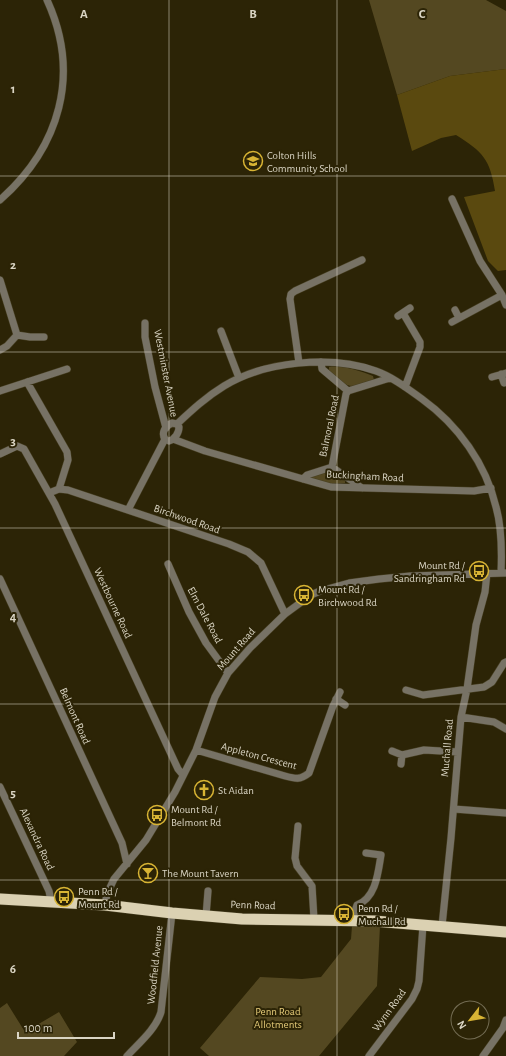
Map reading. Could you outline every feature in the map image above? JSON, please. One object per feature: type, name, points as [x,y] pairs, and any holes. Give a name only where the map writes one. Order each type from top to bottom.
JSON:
[{"type":"highway","name":"Penn Road","points":[[0,899],[105,905],[242,919],[374,921],[506,932]]},
{"type":"street","points":[[0,200],[17,184],[37,159],[45,145],[56,119],[62,95],[64,69],[62,50],[56,22],[47,0]]},
{"type":"street","points":[[452,199],[480,261],[502,295],[506,305]]},
{"type":"street","points":[[299,363],[290,299],[292,294],[295,291],[362,260]]},
{"type":"street","points":[[0,280],[17,335]]},
{"type":"street","points":[[455,310],[455,320],[502,295]]},
{"type":"street","points":[[405,387],[420,347],[420,342],[401,314],[410,308]]},
{"type":"street","name":"Westminster Avenue","points":[[145,323],[155,387],[166,428]]},
{"type":"street","points":[[221,331],[239,378]]},
{"type":"street","points":[[17,335],[44,337]]},
{"type":"street","points":[[0,350],[7,346],[17,335]]},
{"type":"street","points":[[128,510],[165,439],[163,432],[166,428],[172,423],[177,424],[198,404],[224,386],[239,378],[265,369],[299,363],[321,362],[357,365],[390,378],[432,406],[455,427],[468,445],[491,488],[497,507],[501,533],[504,573]]},
{"type":"street","name":"Balmoral Road","points":[[321,362],[322,369],[348,391]]},
{"type":"street","points":[[0,391],[67,369]]},
{"type":"street","points":[[492,377],[504,374],[504,383]]},
{"type":"street","name":"Balmoral Road","points":[[332,467],[346,394],[348,391],[390,378]]},
{"type":"street","points":[[27,382],[67,452],[68,460],[59,490]]},
{"type":"street","points":[[165,439],[169,441],[173,439],[179,431],[177,424]]},
{"type":"street","name":"Buckingham Road","points":[[173,439],[205,451],[330,487],[474,491],[491,488]]},
{"type":"street","name":"Westbourne Road","points":[[0,454],[17,446],[24,449],[49,493],[178,768],[183,775]]},
{"type":"street","name":"Balmoral Road","points":[[303,480],[307,475],[332,467]]},
{"type":"street","name":"Balmoral Road","points":[[332,467],[362,488]]},
{"type":"street","name":"Birchwood Road","points":[[49,493],[59,490],[68,490],[229,544],[248,552],[261,564],[285,614]]},
{"type":"street","name":"Elm Dale Road","points":[[168,564],[189,612],[206,643],[228,674]]},
{"type":"street","name":"Muchall Road","points":[[442,926],[454,809],[461,718],[476,625],[485,592],[487,573]]},
{"type":"street","name":"Mount Road","points":[[105,905],[110,885],[146,840],[175,792],[196,750],[215,697],[228,674],[250,648],[285,614],[311,595],[320,591],[379,578],[504,573]]},
{"type":"street","name":"Belmont Road","points":[[0,579],[122,843],[127,864]]},
{"type":"street","points":[[406,690],[423,695],[484,687],[492,682],[506,662]]},
{"type":"street","name":"Appleton Crescent","points":[[196,750],[295,779],[303,778],[309,772],[333,706],[340,692]]},
{"type":"street","points":[[336,700],[345,705]]},
{"type":"street","points":[[461,718],[494,722],[506,729]]},
{"type":"street","points":[[392,751],[402,755],[424,750],[458,752]]},
{"type":"street","points":[[401,764],[402,755]]},
{"type":"street","name":"Alexandra Road","points":[[0,787],[49,891],[51,901]]},
{"type":"street","points":[[454,809],[506,813]]},
{"type":"street","points":[[298,826],[294,858],[297,866],[312,886],[314,919]]},
{"type":"street","points":[[352,920],[357,905],[365,902],[370,895],[378,874],[381,855],[366,853]]},
{"type":"street","points":[[206,916],[208,891]]},
{"type":"street","name":"Woodfield Avenue","points":[[127,1056],[154,1026],[161,1012],[172,913]]},
{"type":"street","name":"Wynn Road","points":[[369,1056],[412,999],[417,989],[419,981],[423,925]]},
{"type":"street","points":[[483,1056],[503,1028],[506,1020]]},
{"type":"green space","points":[[369,0],[486,0],[506,11],[506,69],[450,76],[397,95]]},
{"type":"green space","points":[[329,367],[357,370],[373,376],[374,380],[359,385],[349,386],[329,371]]},
{"type":"green space","points":[[331,471],[345,479],[345,483],[329,484],[312,479],[312,476]]},
{"type":"green space","name":"Penn Road Allotments","points":[[352,926],[380,926],[377,986],[319,1056],[209,1056],[200,1048],[260,977],[302,979],[321,977],[351,939]]},
{"type":"green space","points":[[7,1003],[25,1032],[59,1012],[77,1042],[64,1056],[0,1056],[0,1008]]},
{"type":"shaded area","points":[[506,69],[506,270],[498,271],[488,261],[464,197],[495,191],[491,171],[484,157],[473,146],[456,135],[441,138],[412,151],[397,95],[450,76]]},
{"type":"place","name":"Colton Hills Community School","points":[[253,161]]},
{"type":"place","name":"Mount Rd / Sandringham Rd","points":[[479,571]]},
{"type":"place","name":"Mount Rd / Birchwood Rd","points":[[304,595]]},
{"type":"place","name":"St Aidan","points":[[204,790]]},
{"type":"place","name":"Mount Rd / Belmont Rd","points":[[157,815]]},
{"type":"place","name":"The Mount Tavern","points":[[148,873]]},
{"type":"place","name":"Penn Rd / Mount Rd","points":[[64,897]]},
{"type":"place","name":"Penn Rd / Muchall Rd","points":[[344,914]]}]
